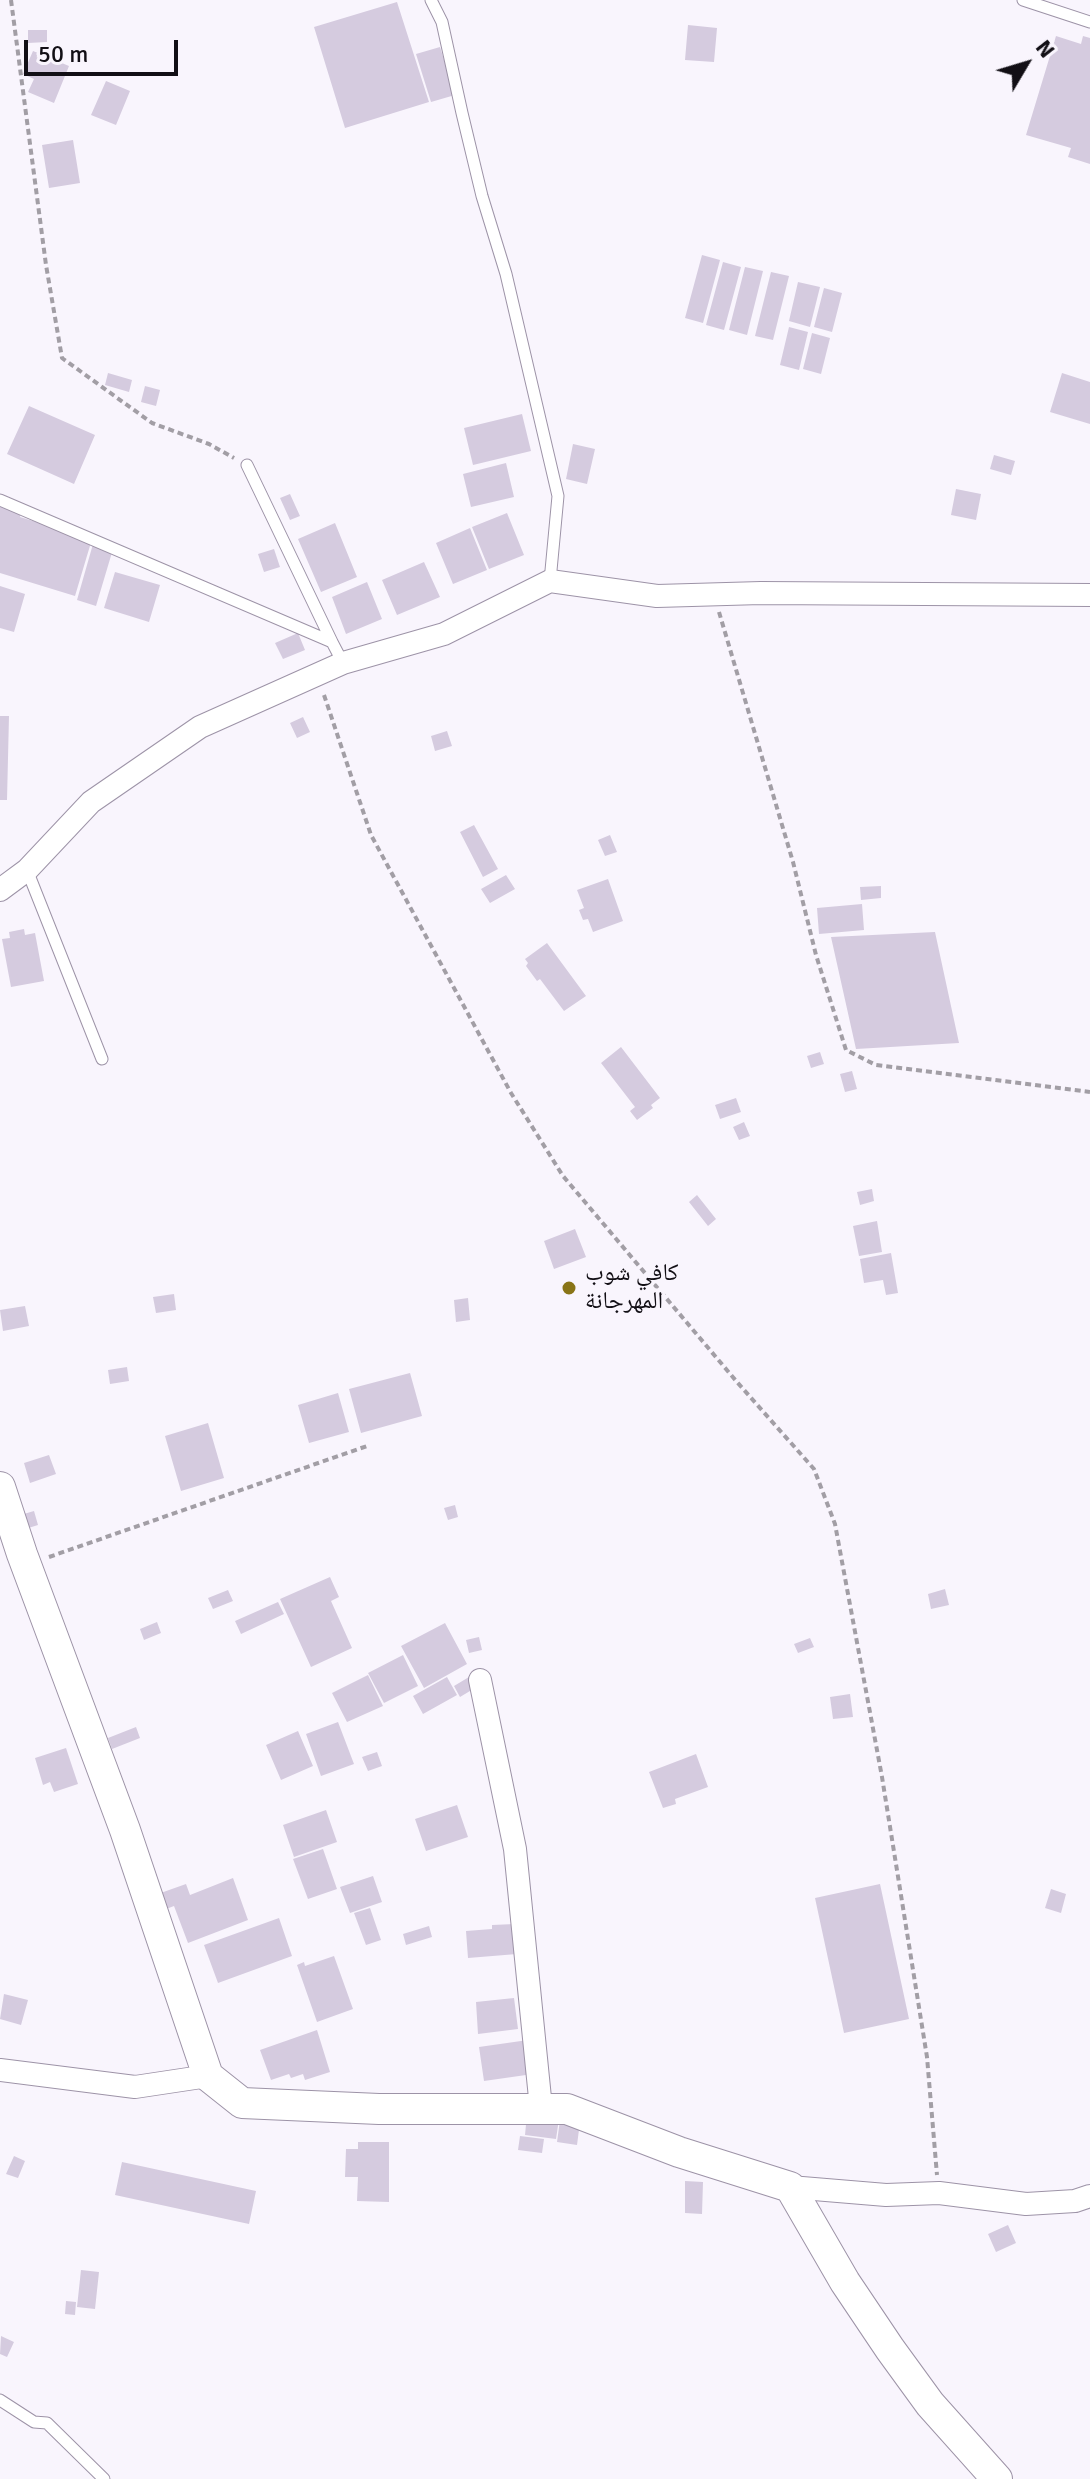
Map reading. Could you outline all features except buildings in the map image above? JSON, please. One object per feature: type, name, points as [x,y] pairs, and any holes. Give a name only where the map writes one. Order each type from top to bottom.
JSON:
[{"type":"street","points":[[0,890],[27,870],[91,802],[200,727],[343,663],[444,634],[550,581],[657,596],[776,593],[1090,595]]},
{"type":"street","points":[[0,1487],[125,1830],[208,2076],[242,2103],[379,2109],[567,2109],[679,2152],[790,2187],[886,2195],[939,2193],[1026,2204],[1075,2201],[1090,2196]]},
{"type":"street","points":[[480,1680],[515,1849],[541,2108]]},
{"type":"street","points":[[0,2070],[135,2087],[208,2076]]},
{"type":"street","points":[[790,2187],[845,2282],[890,2349],[930,2404],[997,2479]]},
{"type":"lane","points":[[431,0],[442,22],[482,196],[506,274],[558,496],[550,581]]},
{"type":"lane","points":[[1023,0],[1090,22]]},
{"type":"lane","points":[[247,465],[343,663]]},
{"type":"lane","points":[[0,500],[332,642]]},
{"type":"lane","points":[[27,870],[102,1059]]},
{"type":"lane","points":[[0,2400],[34,2422],[47,2423],[104,2479]]},
{"type":"path","points":[[11,0],[46,265],[62,358],[152,423],[209,444],[247,465]]},
{"type":"path","points":[[716,595],[720,618],[793,862],[816,955],[846,1050],[876,1065],[1090,1092]]},
{"type":"path","points":[[317,674],[371,835],[511,1093],[555,1164],[696,1334],[814,1469],[835,1524],[882,1777],[927,2057],[939,2193]]},
{"type":"path","points":[[26,1565],[367,1446]]},
{"type":"place","name":"كافي شوب المهرجانة","points":[[569,1288]]}]
